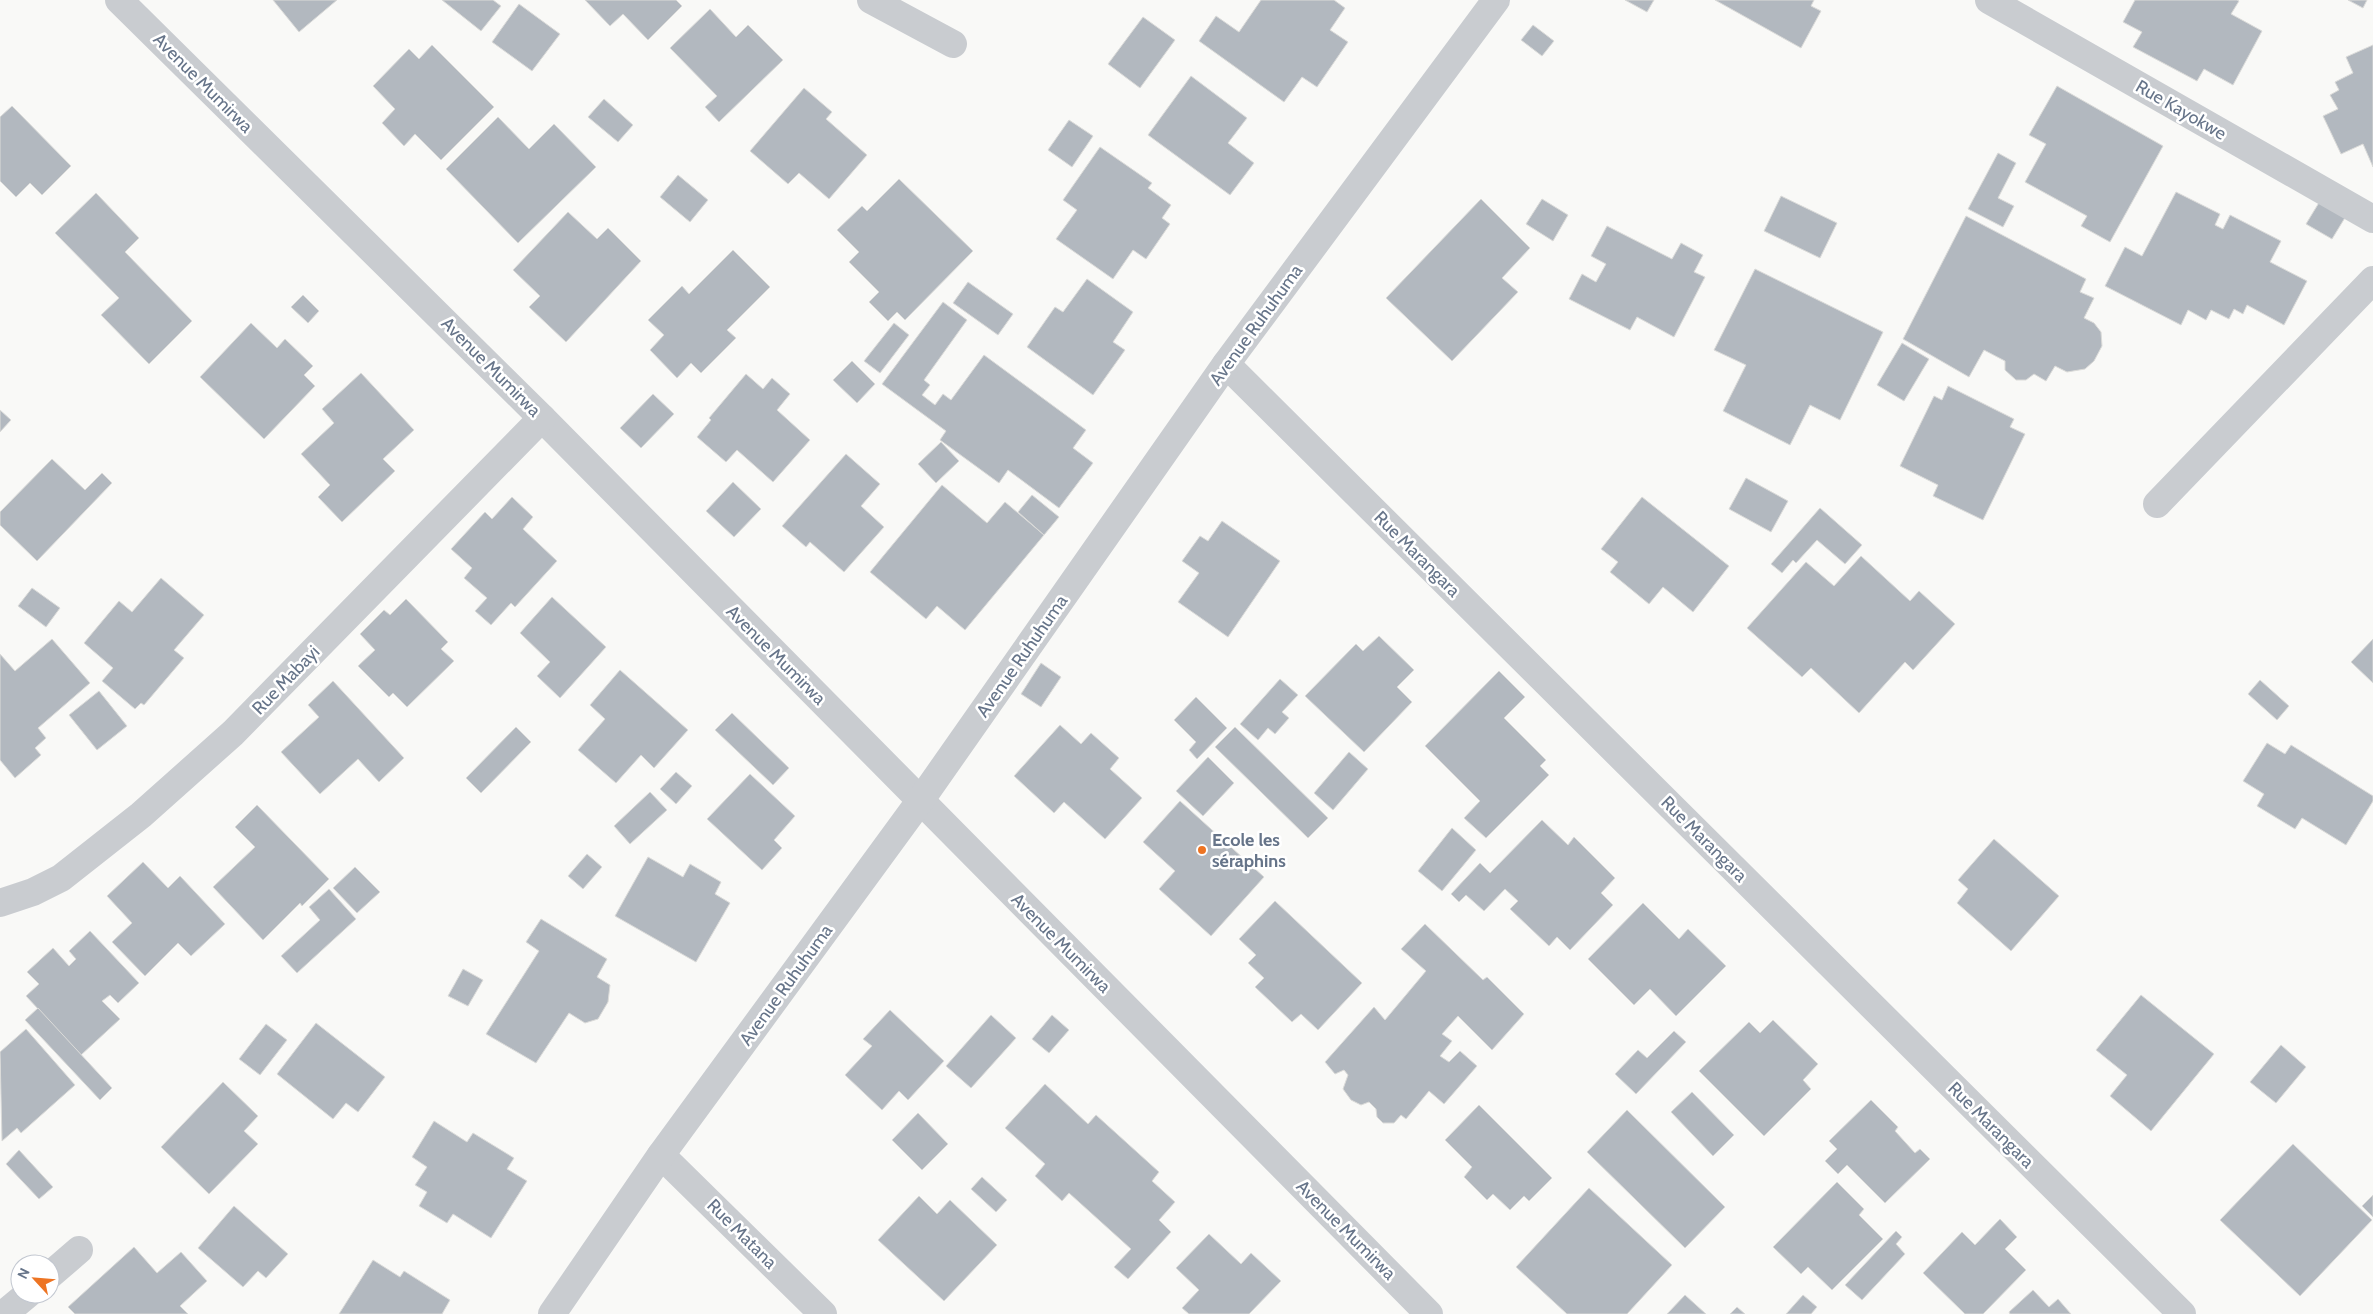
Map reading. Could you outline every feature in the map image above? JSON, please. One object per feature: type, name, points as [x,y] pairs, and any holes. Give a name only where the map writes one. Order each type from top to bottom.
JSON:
[{"type":"street","name":"Avenue Mumirwa","points":[[118,0],[542,418],[920,802],[1429,1314]]},
{"type":"street","points":[[871,0],[953,44]]},
{"type":"street","name":"Avenue Ruhuhuma","points":[[552,1314],[661,1155],[920,802],[1226,364],[1496,0]]},
{"type":"street","name":"Rue Kayokwe","points":[[1989,0],[2373,219]]},
{"type":"street","points":[[2157,504],[2373,280]]},
{"type":"street","name":"Rue Marangara","points":[[1226,364],[2182,1314]]},
{"type":"street","name":"Rue Mabayi","points":[[0,903],[33,892],[61,878],[141,815],[233,733],[542,418]]},
{"type":"street","name":"Rue Matana","points":[[661,1155],[823,1314]]},
{"type":"street","points":[[60,1266],[79,1250]]},
{"type":"street","points":[[4,1314],[16,1304]]},
{"type":"building","points":[[273,0],[337,0],[299,32]]},
{"type":"building","points":[[442,0],[493,0],[501,6],[481,31]]},
{"type":"building","points":[[585,0],[676,0],[682,6],[648,40],[623,14],[610,26]]},
{"type":"building","points":[[1261,0],[1334,0],[1345,8],[1330,30],[1348,42],[1317,87],[1302,77],[1284,102],[1199,41],[1216,16],[1239,32]]},
{"type":"building","points":[[1625,0],[1654,0],[1647,12]]},
{"type":"building","points":[[1715,0],[1814,0],[1811,6],[1821,11],[1801,48]]},
{"type":"building","points":[[2135,0],[2237,0],[2239,1],[2231,14],[2262,31],[2233,85],[2204,69],[2197,81],[2133,47],[2142,32],[2123,22]]},
{"type":"building","points":[[2348,0],[2367,0],[2363,8]]},
{"type":"building","points":[[519,4],[560,34],[532,71],[492,42]]},
{"type":"building","points":[[710,9],[736,37],[748,25],[783,60],[719,122],[705,107],[717,96],[670,48]]},
{"type":"building","points":[[1143,17],[1175,40],[1140,88],[1108,64]]},
{"type":"building","points":[[1533,25],[1554,41],[1542,56],[1521,40]]},
{"type":"building","points":[[432,45],[494,107],[441,160],[415,134],[404,146],[382,123],[395,109],[373,86],[409,49],[419,59]]},
{"type":"building","points":[[2373,45],[2373,167],[2363,144],[2341,154],[2323,116],[2338,109],[2330,95],[2339,90],[2335,82],[2353,73],[2346,57]]},
{"type":"building","points":[[1191,76],[1247,118],[1228,143],[1254,163],[1230,195],[1148,135]]},
{"type":"building","points":[[2057,86],[2163,146],[2110,242],[2081,226],[2087,216],[2025,182],[2046,144],[2029,135]]},
{"type":"building","points":[[804,88],[832,112],[826,119],[867,155],[829,199],[799,173],[788,184],[750,151]]},
{"type":"building","points":[[604,99],[633,125],[618,142],[588,117]]},
{"type":"building","points":[[12,106],[71,166],[42,195],[30,183],[16,197],[0,181],[0,117]]},
{"type":"building","points":[[498,117],[529,149],[554,124],[596,167],[518,243],[446,169]]},
{"type":"building","points":[[1069,120],[1093,136],[1072,167],[1048,150]]},
{"type":"building","points":[[1100,147],[1152,183],[1148,188],[1171,205],[1162,218],[1170,224],[1146,259],[1133,250],[1113,279],[1056,239],[1077,210],[1063,200]]},
{"type":"building","points":[[1998,153],[2016,163],[1998,198],[2014,206],[2003,227],[1968,209]]},
{"type":"building","points":[[678,175],[708,200],[690,222],[660,197]]},
{"type":"building","points":[[899,179],[973,251],[905,320],[897,312],[888,321],[869,302],[879,292],[849,262],[859,252],[837,230],[862,206],[867,211]]},
{"type":"building","points":[[2176,192],[2220,214],[2215,225],[2223,229],[2230,215],[2281,241],[2270,262],[2307,281],[2284,325],[2247,305],[2243,314],[2234,309],[2229,319],[2211,310],[2206,320],[2188,310],[2181,325],[2105,286],[2125,247],[2142,256]]},
{"type":"building","points":[[96,193],[139,238],[125,252],[192,321],[149,364],[101,315],[119,298],[55,233]]},
{"type":"building","points":[[1781,196],[1837,223],[1820,258],[1764,231]]},
{"type":"building","points":[[1481,199],[1530,248],[1502,278],[1518,292],[1452,361],[1386,298]]},
{"type":"building","points":[[1542,199],[1568,215],[1553,241],[1526,224]]},
{"type":"building","points":[[2320,201],[2346,216],[2332,239],[2306,224]]},
{"type":"building","points":[[568,212],[597,239],[608,228],[641,261],[566,342],[529,307],[540,296],[513,270]]},
{"type":"building","points":[[1966,216],[2086,279],[2080,292],[2094,298],[2084,318],[2094,323],[2101,332],[2102,346],[2094,361],[2085,369],[2067,372],[2055,366],[2046,381],[2034,374],[2026,380],[2016,380],[2005,370],[2005,361],[1984,350],[1969,377],[1903,339]]},
{"type":"building","points":[[1607,226],[1672,259],[1681,243],[1703,255],[1694,272],[1705,277],[1674,337],[1637,317],[1630,330],[1569,299],[1582,274],[1596,282],[1606,264],[1591,256]]},
{"type":"building","points":[[733,250],[770,287],[727,330],[736,338],[701,373],[691,363],[677,378],[650,350],[664,335],[648,320],[682,286],[689,294]]},
{"type":"building","points":[[1755,269],[1883,332],[1840,420],[1810,405],[1790,445],[1723,411],[1746,365],[1714,350]]},
{"type":"building","points":[[1087,279],[1133,312],[1113,342],[1125,350],[1093,395],[1027,347],[1055,307],[1063,312]]},
{"type":"building","points":[[968,282],[1013,314],[998,335],[953,303]]},
{"type":"building","points":[[303,295],[319,311],[308,323],[291,307]]},
{"type":"building","points":[[943,302],[967,320],[924,380],[930,385],[922,395],[935,405],[943,394],[951,400],[984,355],[1086,430],[1073,448],[1093,463],[1059,508],[1008,470],[999,483],[940,440],[946,431],[882,384]]},
{"type":"building","points":[[251,323],[277,348],[285,339],[313,366],[304,375],[315,386],[264,439],[200,377]]},
{"type":"building","points":[[894,323],[909,335],[880,373],[864,361]]},
{"type":"building","points":[[1902,343],[1929,359],[1904,401],[1877,385]]},
{"type":"building","points":[[852,361],[875,384],[857,403],[833,380]]},
{"type":"building","points":[[361,373],[414,430],[383,459],[395,471],[342,522],[318,497],[330,485],[301,454],[334,423],[322,409]]},
{"type":"building","points":[[746,374],[763,389],[772,378],[790,394],[777,410],[810,440],[773,482],[737,450],[726,462],[697,437],[711,420],[709,418]]},
{"type":"building","points":[[1948,386],[2014,419],[2010,427],[2025,434],[1983,520],[1933,496],[1938,485],[1900,466],[1934,396],[1942,400]]},
{"type":"building","points":[[653,394],[674,414],[641,448],[620,428]]},
{"type":"building","points":[[0,410],[11,420],[0,432]]},
{"type":"building","points":[[941,442],[959,461],[936,483],[918,464]]},
{"type":"building","points":[[846,454],[880,484],[861,506],[884,527],[844,572],[810,542],[806,547],[782,526]]},
{"type":"building","points":[[52,459],[85,490],[102,473],[112,483],[37,561],[0,525],[0,512]]},
{"type":"building","points":[[1746,478],[1788,501],[1771,532],[1729,509]]},
{"type":"building","points":[[733,482],[761,509],[734,537],[706,511]]},
{"type":"building","points":[[942,485],[987,523],[1005,502],[1044,535],[965,630],[937,606],[926,619],[870,572]]},
{"type":"building","points":[[1032,495],[1059,517],[1044,535],[1018,512]]},
{"type":"building","points":[[512,497],[533,517],[523,529],[557,561],[515,607],[511,603],[491,625],[475,611],[487,598],[464,578],[472,568],[451,549],[485,512],[492,519]]},
{"type":"building","points":[[1642,497],[1729,566],[1693,612],[1663,587],[1649,604],[1610,572],[1618,562],[1601,549]]},
{"type":"building","points":[[1820,508],[1862,545],[1845,564],[1817,540],[1796,563],[1793,560],[1782,573],[1771,564]]},
{"type":"building","points":[[1222,521],[1280,561],[1228,637],[1178,602],[1199,573],[1182,561],[1200,536],[1208,541]]},
{"type":"building","points":[[1861,556],[1910,601],[1919,591],[1955,624],[1913,670],[1905,662],[1859,713],[1811,668],[1802,677],[1747,628],[1806,562],[1834,586]]},
{"type":"building","points":[[161,578],[204,615],[174,650],[184,658],[144,705],[141,703],[135,709],[102,681],[113,668],[84,643],[119,601],[132,612]]},
{"type":"building","points":[[32,588],[60,608],[46,627],[18,606]]},
{"type":"building","points":[[552,597],[606,647],[560,698],[537,676],[550,662],[520,633]]},
{"type":"building","points":[[406,599],[448,642],[441,649],[454,661],[407,707],[393,693],[389,697],[358,666],[375,650],[360,634],[384,610],[390,615]]},
{"type":"building","points":[[1379,636],[1414,670],[1397,687],[1412,702],[1364,752],[1305,696],[1356,644],[1363,651]]},
{"type":"building","points":[[52,639],[90,683],[38,728],[46,738],[35,748],[41,755],[15,778],[0,760],[0,654],[15,671]]},
{"type":"building","points":[[2373,639],[2373,683],[2351,662]]},
{"type":"building","points":[[1041,663],[1061,677],[1041,707],[1021,694]]},
{"type":"building","points":[[620,670],[688,730],[654,768],[641,755],[616,783],[578,750],[605,719],[590,705]]},
{"type":"building","points":[[1499,671],[1525,697],[1504,718],[1546,760],[1540,766],[1549,775],[1486,838],[1464,818],[1480,801],[1425,746]]},
{"type":"building","points":[[1280,679],[1298,695],[1282,712],[1289,718],[1275,734],[1268,728],[1258,740],[1240,724]]},
{"type":"building","points":[[2260,680],[2289,706],[2277,720],[2248,694]]},
{"type":"building","points":[[333,681],[404,758],[379,782],[358,759],[320,794],[281,752],[319,717],[308,705]]},
{"type":"building","points":[[99,691],[127,726],[97,750],[69,715]]},
{"type":"building","points":[[1196,697],[1227,728],[1197,759],[1189,750],[1196,742],[1174,720]]},
{"type":"building","points":[[732,713],[789,768],[773,785],[715,730]]},
{"type":"building","points":[[1060,725],[1081,744],[1091,733],[1119,758],[1110,769],[1142,798],[1105,839],[1064,802],[1054,813],[1014,776]]},
{"type":"building","points":[[516,727],[531,742],[481,793],[466,778]]},
{"type":"building","points":[[1235,727],[1328,818],[1308,838],[1215,747]]},
{"type":"building","points":[[2267,743],[2285,754],[2291,745],[2373,796],[2373,801],[2346,845],[2302,818],[2295,829],[2257,806],[2264,794],[2243,781]]},
{"type":"building","points":[[1349,752],[1368,769],[1333,810],[1314,793]]},
{"type":"building","points":[[1208,757],[1234,783],[1203,816],[1176,791]]},
{"type":"building","points":[[676,772],[692,786],[676,804],[660,789]]},
{"type":"building","points":[[750,774],[795,816],[774,840],[782,848],[762,870],[707,819]]},
{"type":"building","points":[[650,792],[667,810],[630,844],[614,826]]},
{"type":"building","points":[[1180,801],[1264,877],[1211,936],[1159,889],[1175,871],[1143,842]]},
{"type":"building","points":[[257,805],[329,879],[302,906],[300,903],[263,940],[213,887],[255,847],[235,827]]},
{"type":"building","points":[[1542,820],[1568,845],[1574,837],[1615,878],[1601,893],[1613,905],[1570,950],[1557,937],[1549,946],[1510,909],[1518,901],[1505,889],[1484,911],[1466,895],[1459,902],[1451,894],[1480,863],[1490,873]]},
{"type":"building","points":[[1452,828],[1476,850],[1442,891],[1418,871]]},
{"type":"building","points":[[1994,839],[2059,896],[2011,951],[1957,903],[1968,889],[1958,880]]},
{"type":"building","points":[[587,854],[602,867],[583,889],[568,876]]},
{"type":"building","points":[[648,857],[683,877],[690,864],[721,882],[715,894],[730,903],[696,962],[615,916]]},
{"type":"building","points":[[143,862],[168,888],[180,876],[225,924],[191,956],[178,943],[145,976],[112,942],[132,923],[107,896]]},
{"type":"building","points":[[355,867],[380,892],[357,913],[333,888]]},
{"type":"building","points":[[329,889],[356,919],[297,973],[281,956],[320,920],[309,907]]},
{"type":"building","points":[[1275,901],[1362,983],[1318,1030],[1301,1014],[1292,1022],[1255,987],[1264,978],[1248,963],[1256,955],[1239,939]]},
{"type":"building","points":[[1643,903],[1679,939],[1688,929],[1726,966],[1676,1016],[1650,989],[1634,1005],[1588,959]]},
{"type":"building","points":[[541,919],[607,959],[597,977],[610,985],[608,1002],[598,1019],[585,1023],[569,1013],[536,1063],[486,1034],[539,951],[526,942]]},
{"type":"building","points":[[1425,924],[1483,980],[1487,977],[1524,1014],[1492,1050],[1458,1016],[1442,1034],[1452,1041],[1440,1056],[1449,1062],[1460,1051],[1477,1066],[1444,1104],[1429,1091],[1406,1119],[1401,1115],[1394,1123],[1383,1123],[1377,1117],[1376,1109],[1369,1102],[1361,1105],[1351,1100],[1343,1089],[1348,1075],[1344,1070],[1335,1074],[1325,1062],[1374,1007],[1385,1020],[1426,971],[1401,949]]},
{"type":"building","points":[[90,931],[139,983],[118,1003],[110,995],[102,1001],[120,1019],[81,1055],[26,996],[39,984],[27,972],[53,948],[69,966],[76,959],[69,951]]},
{"type":"building","points":[[463,969],[483,980],[468,1006],[448,996]]},
{"type":"building","points":[[2141,995],[2214,1054],[2151,1131],[2110,1096],[2127,1075],[2096,1050]]},
{"type":"building","points":[[38,1008],[112,1088],[100,1100],[25,1020]]},
{"type":"building","points":[[890,1010],[944,1061],[908,1100],[899,1091],[882,1110],[845,1075],[872,1046],[863,1039]]},
{"type":"building","points":[[991,1015],[1016,1038],[971,1088],[946,1066]]},
{"type":"building","points":[[1052,1015],[1069,1030],[1049,1053],[1032,1039]]},
{"type":"building","points":[[1773,1020],[1818,1064],[1803,1080],[1811,1089],[1764,1136],[1699,1071],[1749,1022],[1760,1033]]},
{"type":"building","points":[[316,1023],[385,1077],[358,1112],[346,1103],[333,1119],[277,1074]]},
{"type":"building","points":[[266,1024],[287,1040],[260,1075],[239,1059]]},
{"type":"building","points":[[26,1029],[75,1085],[21,1133],[17,1128],[2,1141],[0,1052]]},
{"type":"building","points":[[1674,1031],[1686,1042],[1636,1094],[1615,1074],[1638,1050],[1647,1058]]},
{"type":"building","points":[[2281,1045],[2306,1067],[2276,1103],[2250,1082]]},
{"type":"building","points":[[223,1082],[258,1116],[244,1131],[258,1144],[209,1194],[161,1147]]},
{"type":"building","points":[[1045,1084],[1088,1124],[1096,1115],[1159,1172],[1152,1181],[1175,1202],[1159,1220],[1171,1232],[1128,1279],[1114,1267],[1131,1249],[1069,1193],[1062,1201],[1035,1176],[1045,1164],[1005,1128]]},
{"type":"building","points":[[1692,1092],[1734,1135],[1713,1156],[1671,1112]]},
{"type":"building","points":[[1871,1100],[1898,1127],[1895,1131],[1915,1153],[1920,1149],[1930,1159],[1885,1203],[1847,1165],[1838,1174],[1825,1161],[1837,1149],[1829,1141]]},
{"type":"building","points":[[1479,1105],[1552,1178],[1529,1201],[1524,1196],[1510,1210],[1493,1194],[1487,1200],[1464,1177],[1472,1167],[1445,1140]]},
{"type":"building","points":[[1627,1110],[1725,1207],[1685,1248],[1587,1152]]},
{"type":"building","points":[[918,1113],[948,1144],[922,1170],[892,1140]]},
{"type":"building","points":[[434,1121],[467,1142],[473,1133],[514,1158],[507,1169],[527,1181],[491,1238],[453,1214],[447,1223],[419,1206],[427,1192],[415,1185],[427,1167],[412,1157]]},
{"type":"building","points":[[2293,1144],[2372,1220],[2300,1296],[2220,1220]]},
{"type":"building","points":[[19,1150],[53,1187],[39,1199],[6,1164]]},
{"type":"building","points":[[982,1177],[1007,1200],[996,1212],[971,1189]]},
{"type":"building","points":[[1837,1182],[1864,1209],[1859,1215],[1883,1239],[1832,1290],[1808,1267],[1801,1274],[1773,1247]]},
{"type":"building","points":[[1589,1188],[1672,1265],[1627,1314],[1567,1314],[1516,1267]]},
{"type":"building","points":[[2373,1195],[2373,1217],[2362,1206]]},
{"type":"building","points":[[919,1196],[937,1214],[950,1200],[997,1245],[944,1301],[878,1240]]},
{"type":"building","points":[[234,1206],[288,1254],[266,1278],[258,1271],[243,1287],[198,1248]]},
{"type":"building","points":[[2000,1219],[2017,1237],[2005,1249],[2026,1270],[1983,1314],[1965,1314],[1923,1273],[1962,1232],[1975,1245]]},
{"type":"building","points":[[1896,1231],[1902,1237],[1896,1244],[1905,1254],[1862,1300],[1845,1285]]},
{"type":"building","points":[[1209,1234],[1241,1264],[1251,1253],[1281,1281],[1249,1314],[1189,1314],[1182,1308],[1199,1290],[1176,1268]]},
{"type":"building","points":[[134,1247],[157,1273],[181,1252],[207,1281],[180,1306],[188,1314],[75,1314],[68,1307]]},
{"type":"building","points":[[373,1260],[400,1277],[404,1271],[450,1300],[442,1314],[339,1314]]},
{"type":"building","points":[[2033,1290],[2049,1307],[2058,1299],[2071,1314],[2010,1314],[2009,1312]]},
{"type":"building","points":[[1685,1295],[1706,1314],[1667,1314]]},
{"type":"building","points":[[1803,1295],[1817,1307],[1811,1314],[1786,1314]]},
{"type":"building","points":[[1737,1307],[1745,1314],[1730,1314]]},
{"type":"place","name":"Ecole les séraphins","points":[[1202,850]]}]
